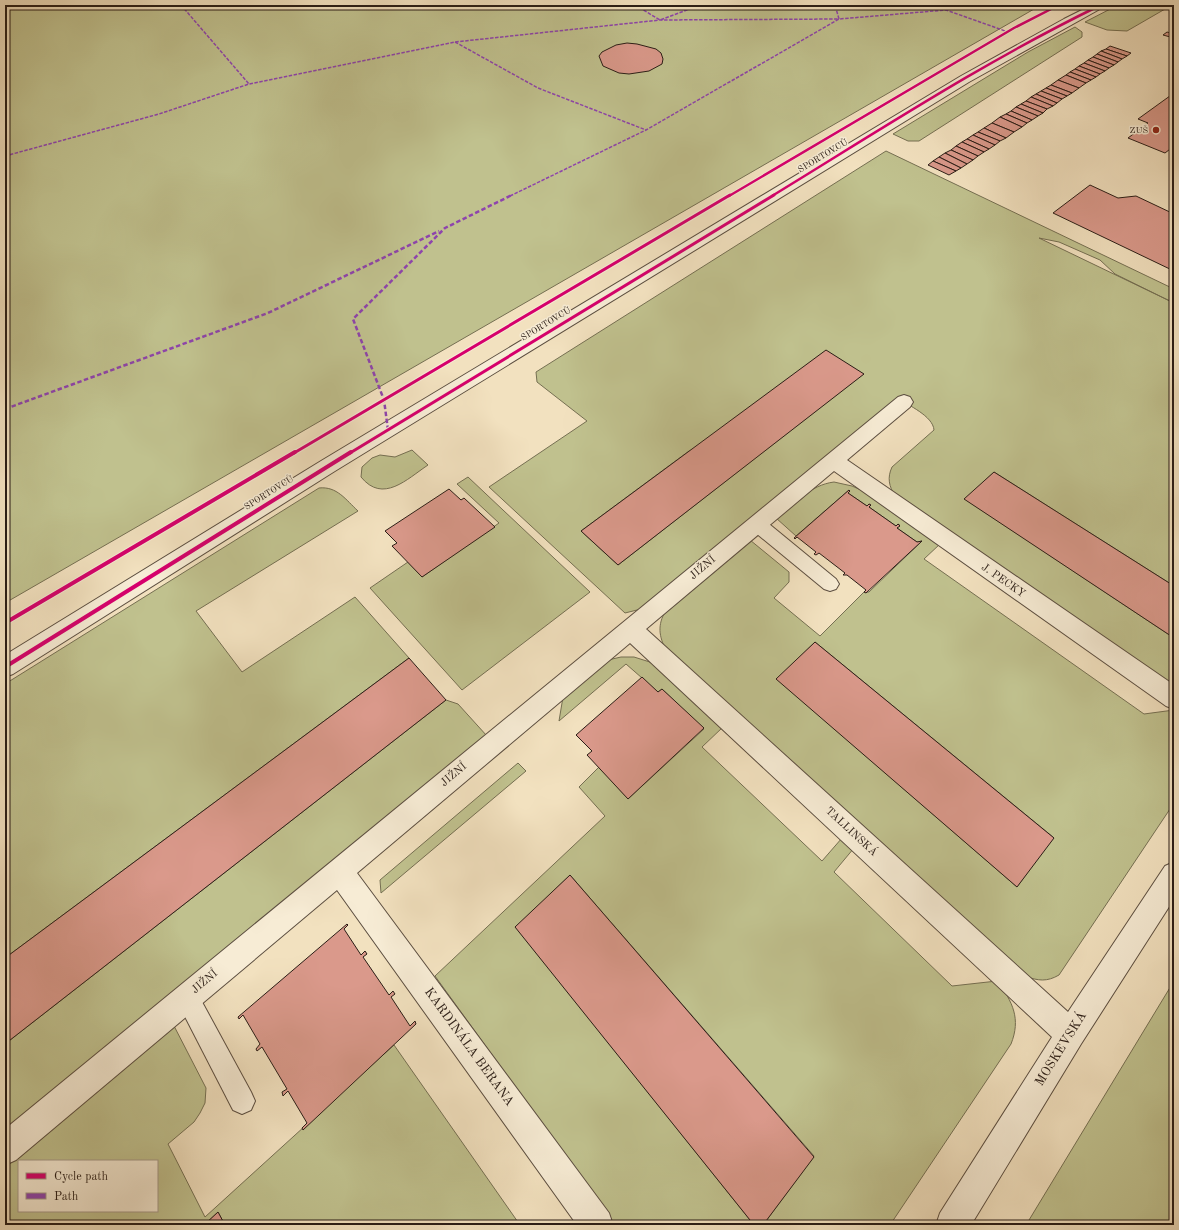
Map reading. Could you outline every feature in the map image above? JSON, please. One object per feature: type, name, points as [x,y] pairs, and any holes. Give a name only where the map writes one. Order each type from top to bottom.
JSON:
[{"type":"street","name":"SPORTOVCŮ","points":[[5,667],[341,458],[965,79],[1068,21],[1101,5]]},
{"type":"street","name":"JIŽNÍ","points":[[5,1149],[904,402]]},
{"type":"street","name":"J. PECKY","points":[[833,461],[1174,698]]},
{"type":"street","name":"TALLINSKÁ","points":[[631,630],[1071,1034]]},
{"type":"street","name":"KARDINÁLA BERANA","points":[[339,870],[597,1225]]},
{"type":"street","name":"MOSKEVSKÁ","points":[[952,1225],[1071,1034],[1174,875]]},
{"type":"lane","points":[[757,524],[830,584]]},
{"type":"lane","points":[[187,997],[242,1101]]},
{"type":"green space","points":[[5,5],[1041,5],[5,603]]},
{"type":"green space","points":[[1118,5],[1172,5],[1127,31],[1107,30],[1085,22]]},
{"type":"green space","points":[[1075,27],[1082,32],[1082,37],[919,141],[908,141],[893,134],[1028,52]]},
{"type":"green space","points":[[886,151],[1174,289],[1174,303],[1174,586],[994,472],[965,499],[1174,638],[1174,690],[895,496],[889,482],[892,467],[934,430],[933,425],[925,416],[897,398],[641,609],[625,613],[489,487],[587,421],[537,382],[536,372]],"holes":[[[1039,238],[1059,242],[1100,260],[1115,274],[1174,303]],[[863,374],[618,565],[581,531],[689,451]]]},
{"type":"green space","points":[[412,450],[428,465],[403,482],[386,489],[369,485],[361,477],[362,467],[372,458],[380,455],[395,457]]},
{"type":"green space","points":[[468,477],[590,592],[462,690],[370,588],[408,562],[422,577],[499,523],[457,484]]},
{"type":"green space","points":[[834,482],[852,486],[861,490],[940,544],[924,559],[1144,714],[1174,710],[1174,803],[1059,975],[1055,977],[1042,980],[1025,976],[665,648],[661,638],[660,628],[662,619],[667,609],[750,540],[789,572],[789,582],[774,598],[820,636],[864,592],[869,592],[922,541],[917,542],[897,528],[900,525],[898,524],[896,526],[869,507],[871,505],[869,504],[867,506],[848,493],[850,491],[849,490],[796,536],[776,518],[810,491],[825,484]],"holes":[[[815,642],[1053,837],[1017,887],[777,679]]]},
{"type":"green space","points":[[319,488],[336,491],[358,511],[196,611],[242,672],[355,597],[409,658],[5,958],[5,684]]},
{"type":"green space","points":[[621,657],[634,657],[653,663],[723,727],[702,747],[822,861],[842,838],[854,848],[834,872],[952,986],[997,981],[1011,1004],[1014,1011],[1015,1027],[1011,1044],[890,1225],[763,1225],[814,1156],[570,875],[516,927],[754,1225],[615,1225],[435,976],[605,816],[579,787],[599,767],[628,799],[704,729],[662,689],[658,692],[626,664],[559,721],[563,697],[608,660]]},
{"type":"green space","points":[[446,700],[458,704],[487,736],[5,1132],[5,1044]]},
{"type":"green space","points":[[518,763],[526,771],[381,893],[380,880]]},
{"type":"green space","points":[[1174,981],[1174,1225],[1026,1225]]},
{"type":"green space","points":[[173,1024],[206,1088],[205,1103],[194,1122],[168,1144],[205,1217],[394,1045],[520,1225],[225,1225],[218,1212],[204,1225],[5,1225],[5,1165]]},
{"type":"building","points":[[1167,32],[1174,34],[1174,38],[1163,35]]},
{"type":"building","points":[[627,43],[656,49],[661,53],[663,59],[662,64],[649,71],[629,74],[619,73],[603,66],[599,56],[602,52],[616,45]]},
{"type":"building","points":[[1110,46],[1131,53],[1127,56],[1106,49]]},
{"type":"building","points":[[1106,49],[1127,56],[1122,59],[1101,51]]},
{"type":"building","points":[[1101,51],[1122,59],[1118,62],[1097,54]]},
{"type":"building","points":[[1097,54],[1118,62],[1114,65],[1093,57]]},
{"type":"building","points":[[1093,57],[1114,65],[1109,68],[1088,60]]},
{"type":"building","points":[[1088,60],[1109,68],[1105,71],[1084,63]]},
{"type":"building","points":[[1084,63],[1105,71],[1100,74],[1079,66]]},
{"type":"building","points":[[1079,66],[1100,74],[1096,77],[1075,69]]},
{"type":"building","points":[[1075,69],[1096,77],[1091,80],[1070,72]]},
{"type":"building","points":[[1070,72],[1091,80],[1086,83],[1066,75]]},
{"type":"building","points":[[1066,75],[1086,83],[1079,88],[1058,80]]},
{"type":"building","points":[[1058,80],[1079,88],[1072,93],[1051,85]]},
{"type":"building","points":[[1051,85],[1072,93],[1067,96],[1046,88]]},
{"type":"building","points":[[1046,88],[1067,96],[1062,99],[1041,91]]},
{"type":"building","points":[[1041,91],[1062,99],[1057,103],[1036,94]]},
{"type":"building","name":"ZUŠ","points":[[1174,93],[1174,146],[1165,153],[1128,138],[1148,123],[1138,119]]},
{"type":"building","points":[[1036,94],[1057,103],[1053,106],[1031,97]]},
{"type":"building","points":[[1031,97],[1053,106],[1047,109],[1026,101]]},
{"type":"building","points":[[1026,101],[1047,109],[1043,113],[1021,104]]},
{"type":"building","points":[[1021,104],[1043,113],[1038,116],[1016,107]]},
{"type":"building","points":[[1016,107],[1038,116],[1032,120],[1011,111]]},
{"type":"building","points":[[1011,111],[1032,120],[1027,123],[1006,114]]},
{"type":"building","points":[[1006,114],[1027,123],[1022,127],[1000,117]]},
{"type":"building","points":[[1000,117],[1022,127],[1014,132],[992,123]]},
{"type":"building","points":[[992,123],[1014,132],[1006,138],[984,128]]},
{"type":"building","points":[[984,128],[1006,138],[1000,141],[978,132]]},
{"type":"building","points":[[978,132],[1000,141],[995,145],[973,135]]},
{"type":"building","points":[[973,135],[995,145],[989,149],[967,139]]},
{"type":"building","points":[[967,139],[989,149],[984,152],[962,142]]},
{"type":"building","points":[[962,142],[984,152],[978,156],[956,146]]},
{"type":"building","points":[[956,146],[978,156],[973,160],[951,150]]},
{"type":"building","points":[[951,150],[973,160],[967,164],[945,153]]},
{"type":"building","points":[[945,153],[967,164],[961,168],[939,157]]},
{"type":"building","points":[[939,157],[961,168],[956,171],[933,161]]},
{"type":"building","points":[[933,161],[956,171],[949,175],[928,165]]},
{"type":"building","points":[[1090,185],[1118,198],[1136,196],[1174,214],[1174,271],[1053,213]]},
{"type":"building","points":[[826,350],[864,374],[618,565],[581,531]]},
{"type":"building","points":[[994,472],[1174,586],[1174,638],[964,499]]},
{"type":"building","points":[[449,489],[461,500],[464,498],[495,527],[422,577],[392,546],[397,543],[385,531]]},
{"type":"building","points":[[849,490],[850,491],[848,493],[867,506],[869,504],[871,505],[869,507],[896,526],[898,524],[900,526],[897,528],[917,542],[922,541],[866,593],[864,592],[866,590],[847,575],[843,575],[845,573],[819,553],[816,555],[814,554],[816,552],[797,537],[795,539],[794,538]]},
{"type":"building","points":[[815,642],[1054,838],[1017,887],[776,679]]},
{"type":"building","points":[[409,658],[446,700],[5,1044],[5,958]]},
{"type":"building","points":[[642,677],[658,692],[662,689],[704,728],[628,799],[587,755],[592,751],[576,735]]},
{"type":"building","points":[[570,875],[814,1157],[763,1225],[754,1225],[515,927]]},
{"type":"building","points":[[347,924],[348,925],[344,929],[361,955],[365,951],[367,954],[363,957],[389,995],[393,991],[395,994],[391,997],[410,1026],[415,1021],[416,1024],[303,1130],[302,1128],[307,1123],[288,1091],[283,1096],[282,1092],[287,1089],[262,1047],[257,1051],[256,1049],[260,1044],[243,1015],[239,1019],[238,1017]]},
{"type":"building","points":[[218,1212],[225,1225],[204,1225]]},
{"type":"marked path","points":[[181,5],[249,84]]},
{"type":"marked path","points":[[635,5],[660,20],[700,5]]},
{"type":"marked path","points":[[5,156],[159,114],[249,84],[455,42],[660,20],[839,19],[835,5]]},
{"type":"marked path","points":[[934,5],[946,10],[963,5]]},
{"type":"marked path","points":[[388,430],[384,400],[353,319],[445,228],[646,130],[839,19],[946,10],[1008,32]]},
{"type":"marked path","points":[[455,42],[538,88],[646,130]]},
{"type":"marked path","points":[[5,409],[268,313],[439,231]]},
{"type":"cycle path","points":[[5,623],[1014,28],[1059,5]]},
{"type":"cycle path","points":[[5,667],[328,466],[965,79],[1068,21],[1101,5]]},
{"type":"place","name":"ZUŠ","points":[[1156,130]]}]
